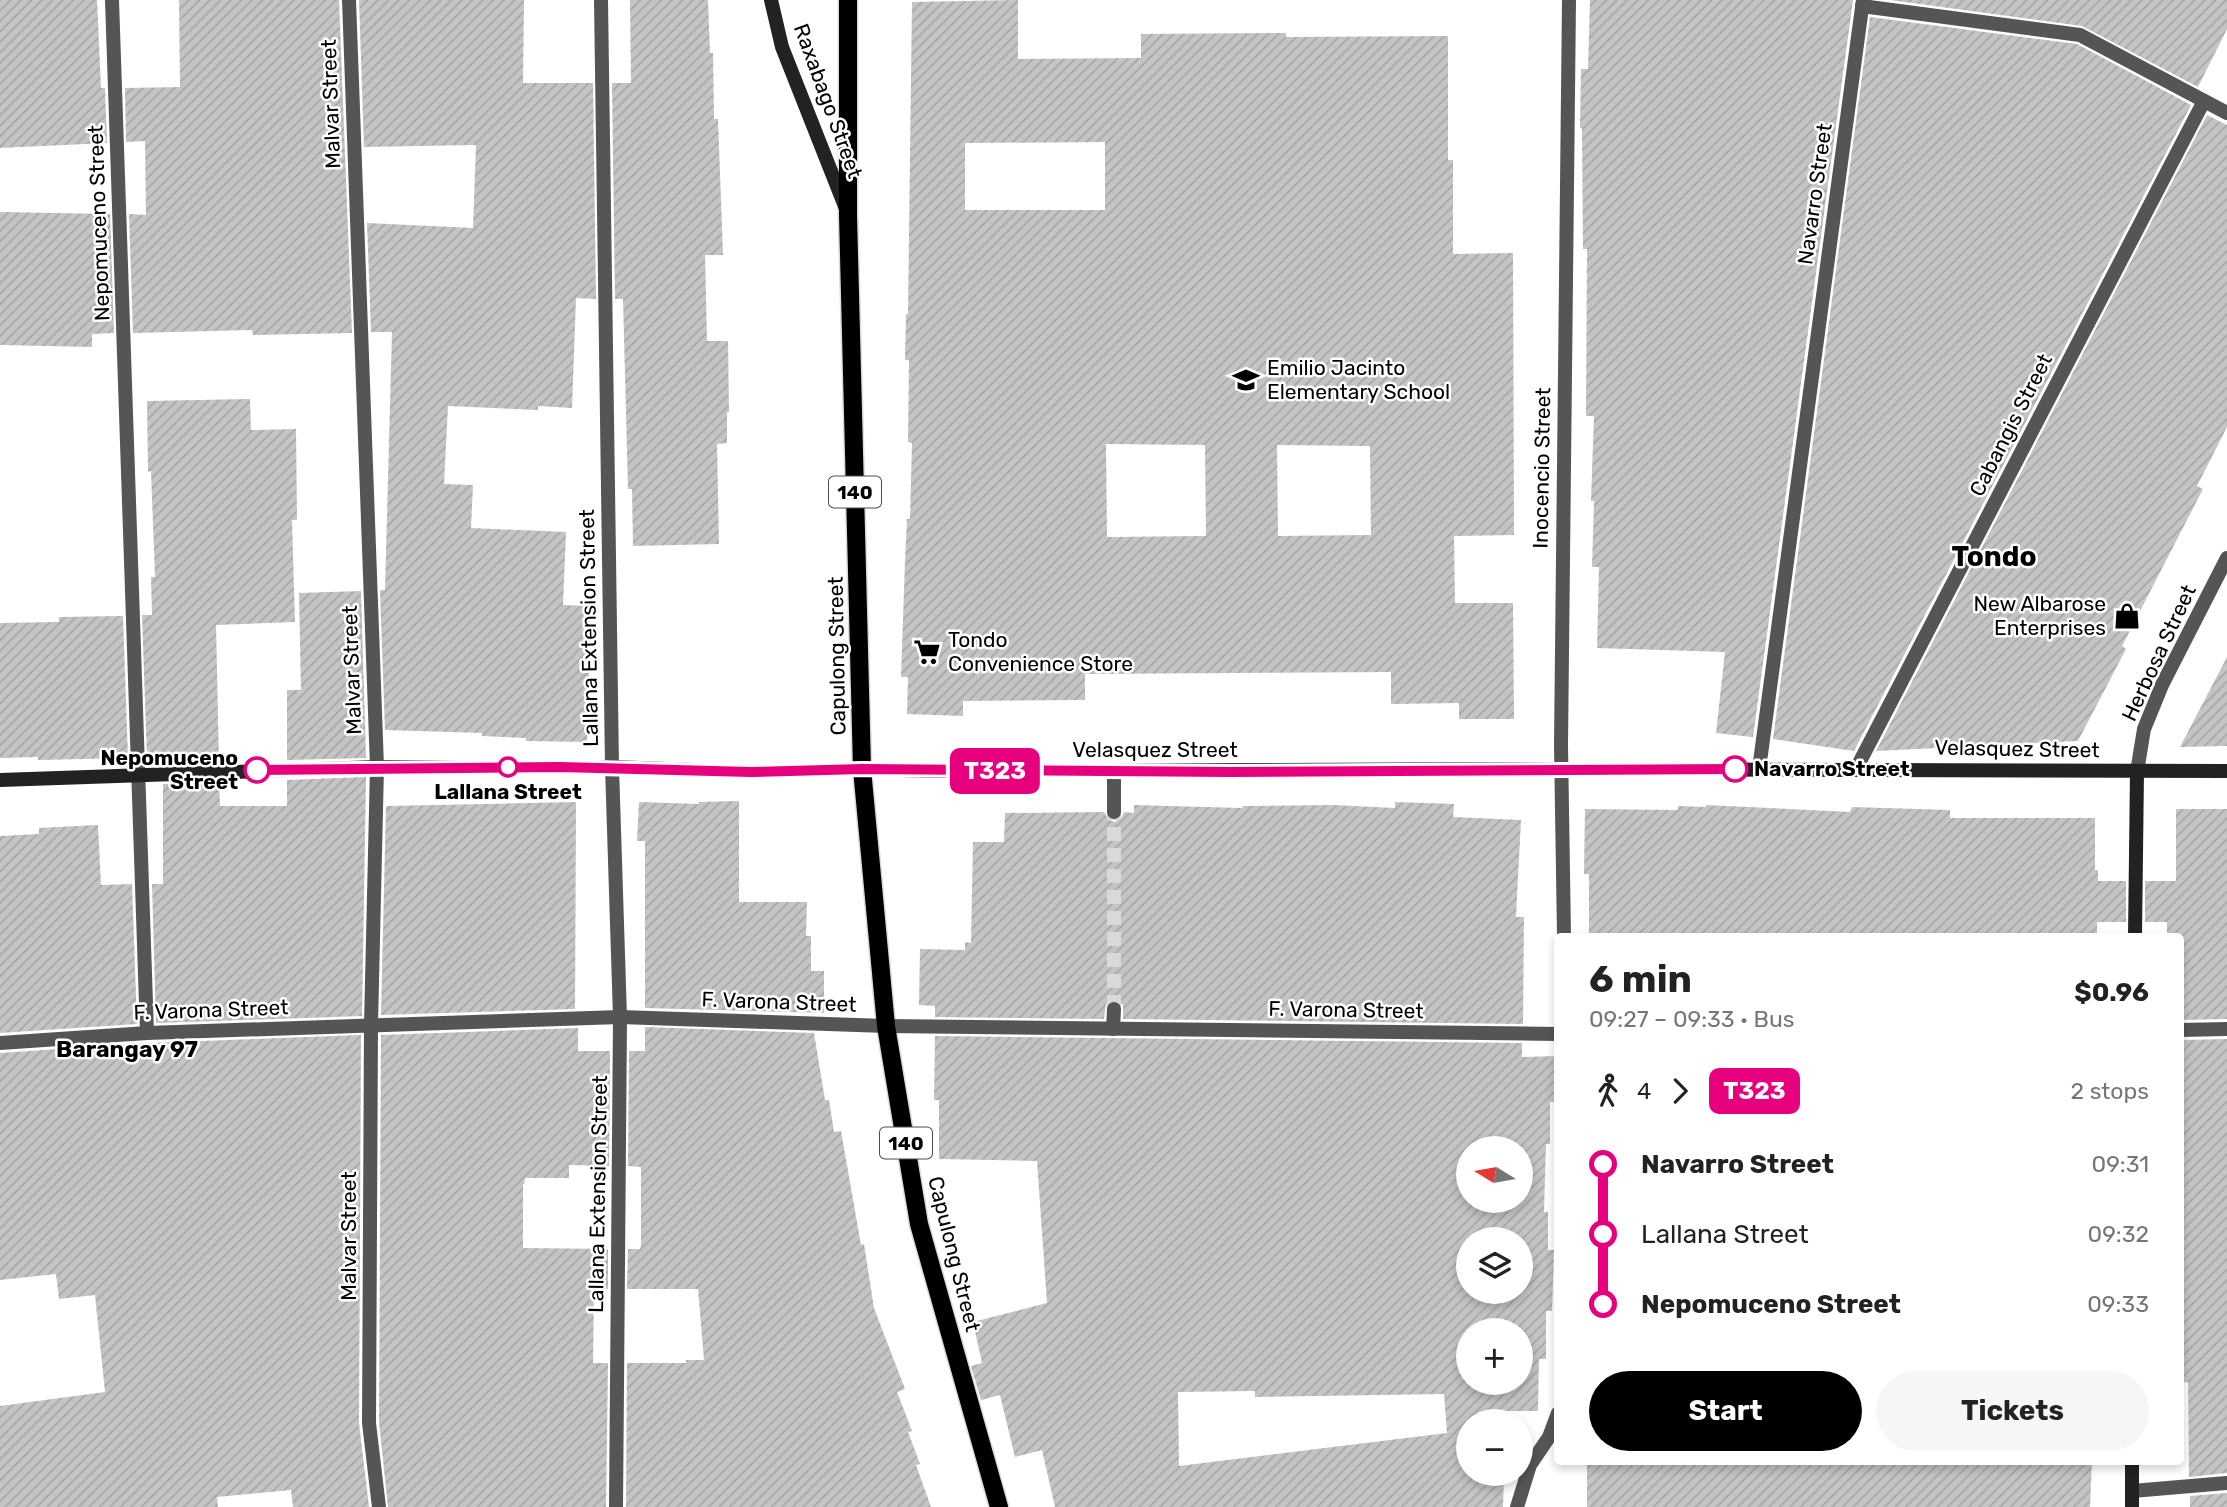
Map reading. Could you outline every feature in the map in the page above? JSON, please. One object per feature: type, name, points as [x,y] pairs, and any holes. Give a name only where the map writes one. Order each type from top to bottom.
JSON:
[{"type":"main road","name":"Capulong Street","points":[[848,0],[848,215],[862,769],[886,1026],[919,1224],[999,1507]]},
{"type":"street","name":"Nepomuceno Street","points":[[112,0],[147,1033]]},
{"type":"street","name":"Malvar Street","points":[[349,0],[377,767],[371,1025],[369,1423],[379,1507]]},
{"type":"street","name":"Lallana Extension Street","points":[[601,0],[612,767],[621,1017],[616,1507]]},
{"type":"street","name":"Raxabago Street","points":[[771,0],[782,47],[848,215]]},
{"type":"street","name":"Inocencio Street","points":[[1564,933],[1562,769],[1569,0]]},
{"type":"street","points":[[1863,3],[2080,35],[2227,113]]},
{"type":"street","name":"Navarro Street","points":[[1759,769],[1863,3]]},
{"type":"street","name":"Cabangis Street","points":[[1857,769],[2204,101]]},
{"type":"street","name":"Herbosa Street","points":[[2135,933],[2137,772],[2144,729],[2162,685],[2227,558]]},
{"type":"street","name":"Velasquez Street","points":[[0,779],[377,767],[612,767],[751,772],[862,769],[2227,771]]},
{"type":"street","points":[[1114,771],[1114,812]]},
{"type":"street","points":[[1113,1029],[1114,1009]]},
{"type":"street","name":"F. Varona Street","points":[[0,1043],[147,1033],[621,1017],[886,1026],[1554,1034]]},
{"type":"street","points":[[2184,1030],[2227,1029]]},
{"type":"street","points":[[1517,1507],[1530,1465],[1549,1437],[1554,1424]]},
{"type":"street","points":[[2132,1465],[2132,1507]]},
{"type":"street","points":[[2132,1491],[2227,1483]]},
{"type":"building","points":[[0,0],[97,0],[101,88],[105,88],[107,143],[0,148]]},
{"type":"building","points":[[179,0],[339,0],[352,333],[253,335],[252,330],[133,333],[129,214],[146,215],[145,141],[126,142],[125,88],[180,87]]},
{"type":"building","points":[[359,0],[524,0],[523,83],[593,83],[596,299],[576,298],[572,408],[538,406],[538,410],[448,406],[444,484],[473,485],[471,528],[566,532],[563,605],[591,606],[587,742],[526,741],[526,738],[482,736],[482,733],[385,730],[380,590],[385,590],[392,332],[371,332],[367,223],[473,228],[476,145],[364,147]]},
{"type":"building","points":[[630,0],[708,0],[710,53],[713,53],[714,119],[718,119],[723,255],[705,255],[707,341],[728,341],[727,443],[717,444],[719,544],[633,546],[632,489],[628,489],[623,299],[615,299],[612,83],[631,83]]},
{"type":"building","name":"Emilio Jacinto Elementary School","points":[[1018,0],[1018,59],[1141,58],[1141,34],[1448,36],[1448,160],[1453,160],[1453,254],[1513,253],[1514,535],[1454,536],[1455,603],[1513,603],[1514,719],[1459,719],[1459,703],[1391,704],[1391,672],[1085,674],[1085,700],[963,701],[963,716],[907,714],[908,677],[901,677],[912,443],[908,442],[909,360],[905,360],[908,314],[912,2]],"holes":[[[1105,142],[1105,210],[965,210],[965,143]],[[1106,444],[1205,445],[1206,536],[1107,537]],[[1277,445],[1370,446],[1371,535],[1278,536]]]},
{"type":"building","points":[[1590,0],[1853,0],[1753,737],[1716,733],[1725,652],[1597,648],[1599,567],[1592,567],[1594,416],[1586,416],[1587,249],[1583,249],[1580,128],[1581,69],[1588,69]]},
{"type":"building","points":[[1890,0],[2227,0],[2227,29],[2198,87],[2082,26]]},
{"type":"building","points":[[1870,17],[2077,44],[2191,105],[1854,751],[1773,739]]},
{"type":"building","points":[[2207,115],[2227,125],[2227,427],[2197,486],[2203,489],[2122,646],[2126,649],[2078,741],[1876,751]]},
{"type":"building","points":[[0,212],[110,214],[114,333],[92,334],[92,347],[0,345]]},
{"type":"building","points":[[250,399],[251,430],[296,429],[297,520],[292,520],[295,622],[216,625],[219,763],[163,765],[163,758],[147,758],[142,615],[152,615],[151,577],[155,577],[151,471],[148,472],[147,401]]},
{"type":"building","points":[[361,591],[366,758],[287,760],[287,690],[301,690],[299,593]]},
{"type":"building","points":[[123,616],[128,758],[0,758],[0,623],[59,622],[59,617]]},
{"type":"building","points":[[2227,657],[2227,746],[2180,747]]},
{"type":"building","points":[[366,777],[362,1016],[156,1023],[152,884],[163,884],[163,784],[219,782],[220,806],[287,806],[287,780]]},
{"type":"building","points":[[739,801],[739,902],[807,902],[806,936],[811,936],[811,971],[824,971],[824,1013],[645,1008],[645,841],[637,841],[639,802],[699,804]]},
{"type":"building","points":[[576,802],[575,1009],[381,1015],[386,806]]},
{"type":"building","points":[[1395,802],[1454,804],[1453,817],[1521,820],[1516,917],[1524,917],[1523,1024],[1123,1019],[1123,1005],[1114,999],[1106,1004],[1104,1019],[935,1017],[935,1006],[919,1005],[920,949],[965,950],[965,942],[971,943],[973,842],[1004,842],[1005,813],[1104,812],[1109,820],[1115,822],[1124,812],[1134,813],[1134,805],[1242,808],[1333,805],[1395,808]]},
{"type":"building","points":[[1678,806],[1850,812],[1852,807],[1950,810],[1950,818],[2095,818],[2095,870],[2098,870],[2098,881],[2126,881],[2126,922],[2097,922],[2097,933],[1589,933],[1589,874],[1584,874],[1585,809],[1678,810]]},
{"type":"building","points":[[2176,809],[2227,809],[2227,1019],[2184,1020],[2184,933],[2167,933],[2167,922],[2145,922],[2145,881],[2176,881]]},
{"type":"building","points":[[98,825],[101,885],[132,884],[137,1024],[0,1033],[0,836],[39,834],[39,828]]},
{"type":"building","points":[[645,1027],[814,1033],[825,1100],[829,1100],[834,1132],[841,1131],[874,1308],[905,1389],[897,1392],[912,1431],[908,1432],[920,1464],[916,1465],[931,1507],[626,1507],[627,1363],[686,1363],[686,1360],[704,1360],[698,1289],[627,1289],[628,1249],[640,1249],[641,1245],[641,1167],[628,1166],[629,1051],[645,1051]]},
{"type":"building","points":[[578,1028],[578,1051],[610,1051],[609,1166],[569,1165],[569,1178],[525,1178],[523,1248],[608,1249],[608,1289],[594,1289],[593,1363],[608,1363],[606,1507],[388,1507],[379,1422],[381,1035]]},
{"type":"building","points":[[361,1035],[359,1423],[369,1507],[293,1507],[291,1490],[217,1497],[218,1507],[0,1507],[0,1406],[105,1392],[95,1295],[59,1299],[56,1274],[0,1280],[0,1053],[147,1043]]},
{"type":"building","points":[[935,1036],[1522,1043],[1522,1057],[1554,1056],[1554,1102],[1550,1102],[1550,1144],[1546,1144],[1544,1212],[1548,1212],[1548,1250],[1554,1250],[1552,1311],[1546,1311],[1546,1359],[1539,1359],[1538,1411],[1456,1409],[1456,1486],[1504,1486],[1503,1507],[1055,1507],[1042,1450],[1015,1457],[1000,1395],[981,1400],[971,1366],[982,1363],[973,1322],[1047,1303],[1037,1161],[939,1159],[939,1100],[934,1100]],"holes":[[[1255,1391],[1255,1397],[1444,1394],[1447,1433],[1179,1466],[1178,1392]]]},
{"type":"building","points":[[2227,1039],[2227,1473],[2189,1477],[2188,1382],[2184,1382],[2184,1040]]},
{"type":"building","points":[[1587,1465],[2092,1465],[2090,1507],[1587,1507]]},
{"type":"building","points":[[2227,1493],[2227,1507],[2190,1507],[2190,1496]]},
{"type":"tunnel","points":[[1114,812],[1114,1009]]},
{"type":"bus line","name":"T323","points":[[257,770],[377,767],[612,767],[751,772],[862,769],[1230,772],[1735,769]]},
{"type":"place","name":"Emilio Jacinto Elementary School","points":[[1246,380]]},
{"type":"place","name":"New Albarose Enterprises","points":[[2127,616]]},
{"type":"place","name":"Tondo Convenience Store","points":[[927,652]]},
{"type":"place","name":"Lallana Street","points":[[508,767]]},
{"type":"place","name":"Navarro Street","points":[[1735,769]]},
{"type":"place","name":"Nepomuceno Street","points":[[257,770]]},
{"type":"district","name":"Tondo","points":[[1994,556]]},
{"type":"district","name":"Barangay 97","points":[[127,1049]]}]
